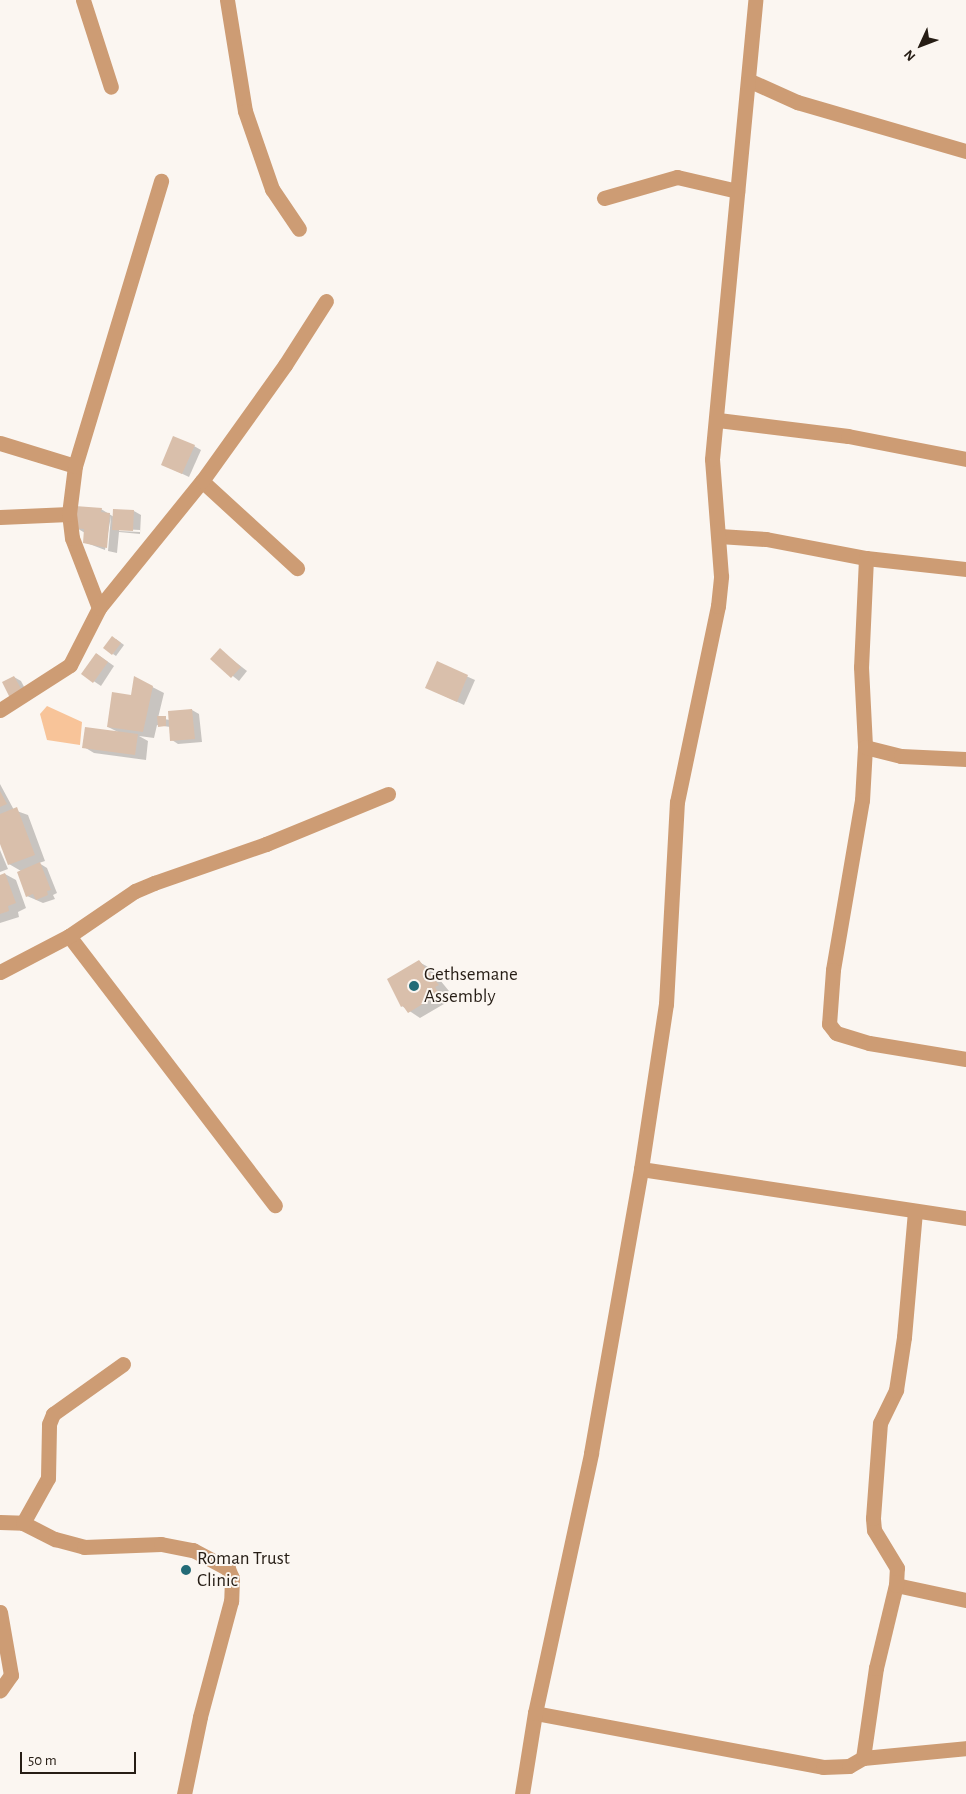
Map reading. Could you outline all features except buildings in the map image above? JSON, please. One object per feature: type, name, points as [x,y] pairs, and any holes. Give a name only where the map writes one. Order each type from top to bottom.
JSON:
[{"type":"street","points":[[83,0],[111,87]]},
{"type":"street","points":[[227,0],[245,111],[272,189],[299,229]]},
{"type":"street","points":[[522,1794],[535,1713],[591,1453],[641,1169],[666,1004],[676,802],[718,606],[721,576],[712,459],[718,420],[755,0]]},
{"type":"street","points":[[748,80],[797,102],[966,151]]},
{"type":"street","points":[[604,198],[677,177],[737,191]]},
{"type":"street","points":[[99,608],[76,552],[69,514],[75,466],[161,181]]},
{"type":"street","points":[[0,710],[70,665],[99,608],[202,481],[285,365],[326,301]]},
{"type":"street","points":[[718,420],[848,436],[966,459]]},
{"type":"street","points":[[0,444],[75,466]]},
{"type":"street","points":[[202,481],[297,568]]},
{"type":"street","points":[[0,517],[69,514]]},
{"type":"street","points":[[719,536],[787,542],[866,558],[966,569]]},
{"type":"street","points":[[866,558],[861,667],[865,747],[862,800],[833,970],[828,1024],[836,1033],[869,1042],[966,1059]]},
{"type":"street","points":[[865,747],[901,756],[966,759]]},
{"type":"street","points":[[0,972],[69,936],[135,892],[154,883],[266,844],[388,794]]},
{"type":"street","points":[[69,936],[275,1205]]},
{"type":"street","points":[[641,1169],[966,1218]]},
{"type":"street","points":[[863,1758],[876,1668],[896,1585],[897,1568],[874,1530],[873,1518],[880,1423],[896,1390],[904,1337],[915,1211]]},
{"type":"street","points":[[23,1523],[44,1490],[48,1478],[49,1424],[53,1414],[123,1364]]},
{"type":"street","points":[[0,1522],[23,1523],[56,1539],[84,1547],[161,1544],[194,1550],[228,1569],[232,1578],[231,1601],[200,1717],[184,1794]]},
{"type":"street","points":[[896,1585],[966,1600]]},
{"type":"street","points":[[0,1612],[10,1675],[0,1691]]},
{"type":"street","points":[[535,1713],[823,1767],[849,1766],[863,1758],[966,1748]]},
{"type":"shaded area","points":[[47,706],[82,722],[80,745],[47,740],[40,714]]},
{"type":"place","name":"Gethsemane Assembly","points":[[414,986]]},
{"type":"place","name":"Roman Trust Clinic","points":[[186,1570]]}]
